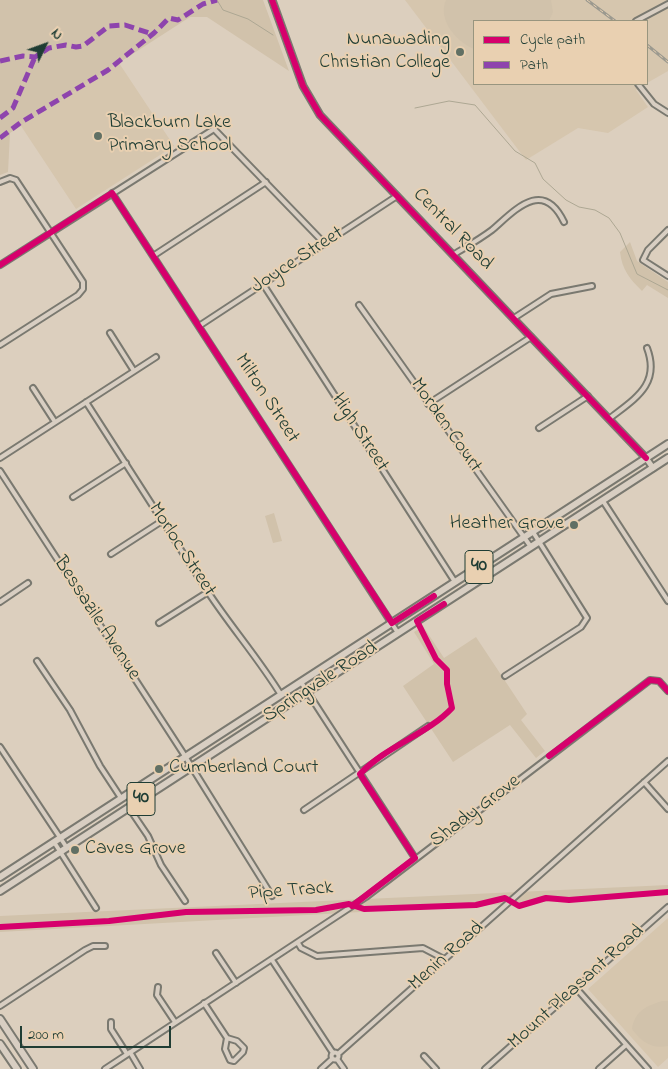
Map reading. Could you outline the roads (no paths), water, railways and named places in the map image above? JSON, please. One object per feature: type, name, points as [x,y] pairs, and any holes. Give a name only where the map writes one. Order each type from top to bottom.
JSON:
[{"type":"main road","name":"Springvale Road","points":[[0,877],[668,444]]},
{"type":"main road","name":"Springvale Road","points":[[0,892],[668,458]]},
{"type":"main road","points":[[0,1019],[33,1069]]},
{"type":"main road","points":[[0,1044],[17,1069]]},
{"type":"street","name":"Central Road","points":[[272,0],[303,86],[316,109],[588,396],[646,458],[653,468]]},
{"type":"street","points":[[638,20],[668,4]]},
{"type":"street","points":[[639,85],[654,104],[668,113]]},
{"type":"street","points":[[0,265],[209,130],[217,130],[325,244]]},
{"type":"street","points":[[0,182],[10,178],[16,180],[83,282],[83,289],[78,295],[0,345]]},
{"type":"street","points":[[153,256],[266,182]]},
{"type":"street","name":"Milton Street","points":[[112,193],[398,633]]},
{"type":"street","name":"Joyce Street","points":[[199,326],[397,196]]},
{"type":"street","points":[[453,255],[530,201],[540,200],[551,204],[564,222]]},
{"type":"street","points":[[643,260],[648,250],[668,230]]},
{"type":"street","points":[[638,257],[668,276]]},
{"type":"street","name":"High Street","points":[[263,284],[455,582]]},
{"type":"street","points":[[514,318],[551,294],[592,286]]},
{"type":"street","name":"Morden Court","points":[[359,305],[531,547]]},
{"type":"street","points":[[110,333],[134,371]]},
{"type":"street","points":[[428,404],[531,337]]},
{"type":"street","points":[[609,419],[634,401],[646,384],[652,361],[647,348]]},
{"type":"street","points":[[0,458],[156,357]]},
{"type":"street","points":[[33,388],[55,422]]},
{"type":"street","points":[[539,428],[588,396]]},
{"type":"street","name":"Morloc Street","points":[[86,402],[225,618],[252,650],[281,695]]},
{"type":"street","points":[[73,497],[126,463]]},
{"type":"street","name":"Bessazile Avenue","points":[[0,472],[186,757],[272,896]]},
{"type":"street","points":[[603,500],[668,601]]},
{"type":"street","points":[[111,554],[162,521]]},
{"type":"street","points":[[505,676],[581,627],[587,618],[533,532]]},
{"type":"street","points":[[0,602],[28,583]]},
{"type":"street","points":[[158,623],[208,592]]},
{"type":"street","points":[[37,661],[70,710],[100,766],[121,798]]},
{"type":"street","name":"Shady Grove","points":[[105,1069],[298,943],[366,896],[650,680],[659,681],[668,691]]},
{"type":"street","points":[[301,682],[415,858]]},
{"type":"street","points":[[304,810],[360,774],[369,764],[428,726]]},
{"type":"street","points":[[0,747],[67,848]]},
{"type":"street","name":"Menin Road","points":[[336,1053],[668,761]]},
{"type":"street","points":[[644,782],[668,808]]},
{"type":"street","points":[[129,808],[148,836],[161,865],[185,901]]},
{"type":"street","points":[[54,842],[96,908]]},
{"type":"street","name":"Mount Pleasant Road","points":[[485,1069],[668,907]]},
{"type":"street","points":[[298,943],[302,948],[317,956],[423,948],[444,959]]},
{"type":"street","points":[[0,1006],[84,950],[93,946],[105,946]]},
{"type":"street","points":[[216,953],[236,983]]},
{"type":"street","points":[[272,960],[336,1053],[335,1059],[321,1069]]},
{"type":"street","points":[[158,987],[158,995],[175,1022]]},
{"type":"street","points":[[576,988],[648,1069]]},
{"type":"street","points":[[204,1003],[227,1038],[227,1056],[230,1060],[234,1061],[243,1052],[244,1048],[237,1041],[227,1038]]},
{"type":"street","points":[[111,1022],[111,1029],[140,1069]]},
{"type":"street","points":[[599,1069],[626,1045]]},
{"type":"street","points":[[424,1056],[436,1069]]},
{"type":"street","points":[[335,1059],[344,1069]]},
{"type":"waterway","points":[[217,0],[223,10],[248,19],[273,35]]},
{"type":"waterway","points":[[415,108],[449,101],[475,105],[515,151],[535,163],[543,179],[566,200],[579,207],[595,210],[609,218],[620,233],[637,274],[668,290]]},
{"type":"railway","points":[[587,0],[614,20]]},
{"type":"railway","points":[[648,46],[668,62]]},
{"type":"place","name":"Nunawading Christian College","points":[[460,52]]},
{"type":"place","name":"Blackburn Lake Primary School","points":[[98,136]]},
{"type":"place","name":"Heather Grove","points":[[574,525]]},
{"type":"place","name":"Cumberland Court","points":[[159,769]]},
{"type":"place","name":"Caves Grove","points":[[75,850]]}]
